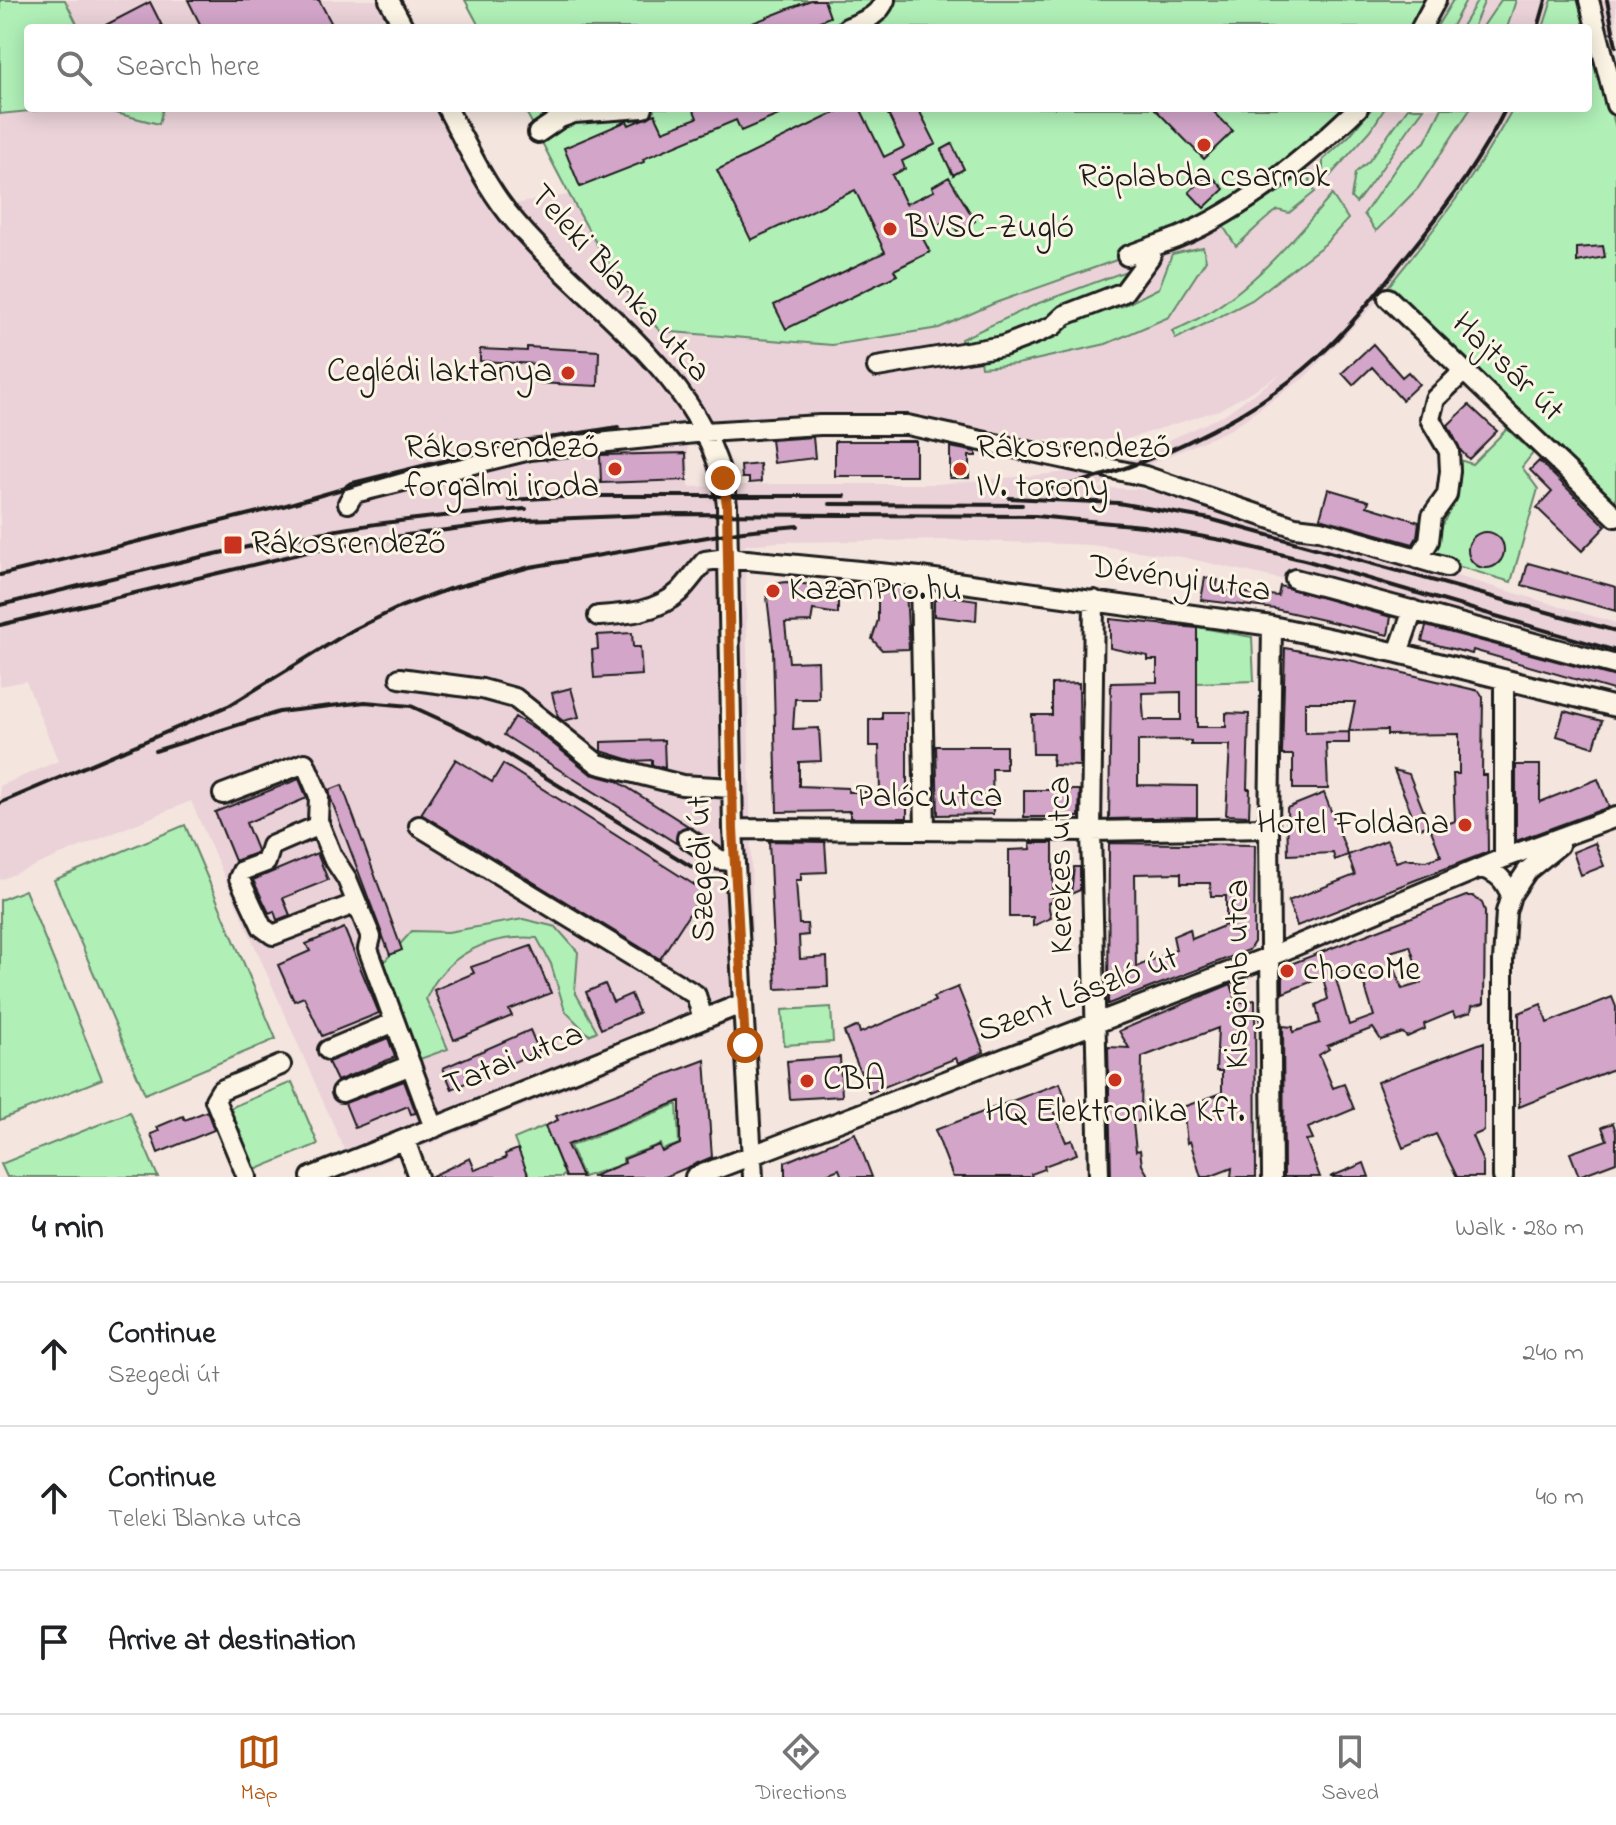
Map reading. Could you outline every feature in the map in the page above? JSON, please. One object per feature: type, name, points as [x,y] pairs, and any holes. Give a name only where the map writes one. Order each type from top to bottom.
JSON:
[{"type":"street","points":[[389,0],[402,24]]},
{"type":"street","points":[[856,24],[881,10],[885,0]]},
{"type":"street","points":[[1423,24],[1436,0]]},
{"type":"street","points":[[1589,0],[1616,105]]},
{"type":"street","name":"Teleki Blanka utca","points":[[449,112],[484,179],[508,212],[585,294],[647,353],[705,432],[724,483],[727,558]]},
{"type":"street","points":[[538,133],[560,118],[588,112]]},
{"type":"street","points":[[1127,256],[1181,236],[1260,190],[1354,112]]},
{"type":"street","points":[[877,367],[1003,346],[1053,326],[1065,315],[1124,292],[1150,257],[1154,246]]},
{"type":"street","name":"Hajtsár út","points":[[1388,298],[1616,517]]},
{"type":"street","points":[[1418,559],[1429,541],[1432,516],[1447,495],[1450,471],[1449,451],[1430,419],[1435,399],[1464,371]]},
{"type":"street","points":[[348,503],[354,493],[530,450],[705,432],[820,425],[907,425],[1145,476],[1295,527],[1320,530],[1447,567]]},
{"type":"street","points":[[598,616],[632,613],[658,605],[678,592],[705,561],[727,558]]},
{"type":"street","name":"Dévényi utca","points":[[727,558],[920,577],[1272,626],[1398,653],[1616,707]]},
{"type":"street","name":"Szegedi út","points":[[727,558],[734,861],[753,1177]]},
{"type":"street","points":[[920,577],[925,830]]},
{"type":"street","points":[[1295,579],[1616,665]]},
{"type":"street","name":"Kerekes utca","points":[[1094,600],[1091,831],[1099,1177]]},
{"type":"street","points":[[1398,653],[1413,610]]},
{"type":"street","name":"Kisgömb utca","points":[[1272,626],[1269,828],[1272,1177]]},
{"type":"street","points":[[400,678],[482,689],[515,698],[598,764],[682,785],[732,788]]},
{"type":"street","points":[[1504,679],[1504,858]]},
{"type":"street","points":[[223,794],[305,763],[319,796],[320,825],[371,937],[368,949],[434,1128]]},
{"type":"street","name":"Szent László út","points":[[695,1177],[1271,956],[1504,858],[1616,817]]},
{"type":"street","points":[[320,825],[271,846],[266,862],[242,871],[239,878],[256,915],[262,927],[273,935],[357,903]]},
{"type":"street","points":[[419,826],[696,995],[703,1019]]},
{"type":"street","name":"Palóc utca","points":[[733,829],[1091,831],[1269,828]]},
{"type":"street","points":[[1503,1177],[1503,961],[1506,912],[1511,895],[1527,871],[1578,833]]},
{"type":"street","points":[[687,838],[720,860],[734,861]]},
{"type":"street","points":[[1481,868],[1495,872],[1504,880],[1511,895]]},
{"type":"street","name":"Tatai utca","points":[[311,1177],[741,1004]]},
{"type":"street","points":[[328,1050],[395,1022]]},
{"type":"street","points":[[247,1177],[215,1100],[221,1090],[281,1065]]},
{"type":"street","points":[[342,1092],[411,1065]]},
{"type":"street","points":[[405,1140],[418,1177]]},
{"type":"shaded area","points":[[0,0],[377,0],[390,24],[24,24],[24,112],[437,112],[490,208],[568,195],[636,306],[660,331],[939,328],[995,303],[1122,258],[1353,112],[1511,112],[1486,157],[1450,210],[1370,309],[1304,378],[1231,429],[1095,488],[1140,489],[1253,516],[1616,623],[1616,669],[1302,584],[1182,557],[1092,545],[948,540],[745,545],[754,1013],[355,1174],[191,801],[0,880],[0,786],[58,761],[26,681],[0,686]],"holes":[[[1283,373],[1222,416],[1123,461],[1060,473],[937,484],[689,487],[688,437],[952,432],[1046,440],[1124,440],[1219,410]]]},
{"type":"shaded area","points":[[1443,0],[1552,0],[1544,24],[1428,24]]},
{"type":"shaded area","points":[[1584,0],[1616,0],[1616,128],[1592,45],[1592,24],[1588,24]]},
{"type":"green space","points":[[0,0],[65,0],[77,24],[24,24],[24,112],[0,114]]},
{"type":"green space","points":[[465,0],[1443,0],[1428,24],[478,24]]},
{"type":"green space","points":[[1453,0],[1466,0],[1453,24],[1438,24]]},
{"type":"green space","points":[[1478,0],[1485,0],[1475,24],[1463,24]]},
{"type":"green space","points":[[1501,0],[1516,0],[1508,24],[1485,24]]},
{"type":"green space","points":[[1552,0],[1584,0],[1588,24],[1544,24]]},
{"type":"green space","points":[[1592,45],[1616,128],[1616,504],[1387,288],[1485,156],[1511,112],[1592,112]]},
{"type":"green space","points":[[112,112],[162,112],[159,124]]},
{"type":"green space","name":"BVSC-Zugló","points":[[526,112],[1354,112],[1258,189],[1122,258],[995,303],[939,328],[832,345],[660,331],[621,282],[569,195]]},
{"type":"green space","points":[[1369,112],[1382,112],[1371,130],[1330,176],[1323,171],[1323,160]]},
{"type":"green space","points":[[1405,112],[1421,112],[1356,203],[1351,198],[1355,173],[1369,161]]},
{"type":"green space","points":[[1440,112],[1468,112],[1418,188],[1376,231],[1364,214],[1400,162],[1425,142]]},
{"type":"green space","points":[[1306,171],[1315,192],[1289,213],[1278,210],[1272,214],[1236,246],[1223,226],[1285,188]]},
{"type":"green space","points":[[1332,195],[1348,219],[1325,244],[1252,300],[1176,339],[1172,331],[1219,306],[1260,273]]},
{"type":"green space","points":[[1203,247],[1206,260],[1169,317],[1106,344],[1017,364],[981,367],[980,359],[1024,345],[1090,314],[1123,306],[1159,288],[1172,254]]},
{"type":"green space","points":[[1126,271],[1121,288],[1024,331],[962,347],[961,339],[1039,303]]},
{"type":"green space","points":[[1507,429],[1533,453],[1522,467],[1538,489],[1511,582],[1427,557],[1449,510],[1460,460],[1472,464]]},
{"type":"green space","points":[[1197,627],[1252,637],[1254,681],[1196,683]]},
{"type":"green space","points":[[185,825],[276,1039],[145,1094],[54,880]]},
{"type":"green space","points":[[25,890],[102,1079],[0,1120],[0,900]]},
{"type":"green space","points":[[523,919],[556,927],[578,952],[575,992],[597,1031],[589,1035],[565,1011],[551,964],[537,938],[502,940],[471,950],[457,959],[434,983],[426,999],[448,1049],[420,1059],[382,964],[412,931],[448,932]]},
{"type":"green space","points":[[831,1007],[833,1042],[784,1045],[782,1010]]},
{"type":"green space","points":[[292,1082],[318,1144],[250,1172],[225,1110]]},
{"type":"green space","points":[[677,1104],[679,1144],[662,1150],[660,1144],[623,1158],[623,1164],[583,1177],[570,1146]]},
{"type":"green space","points":[[130,1112],[158,1177],[7,1177],[1,1164]]},
{"type":"green space","points":[[545,1126],[565,1175],[529,1177],[514,1139]]},
{"type":"building","points":[[188,0],[319,0],[332,24],[200,24]]},
{"type":"building","points":[[811,0],[824,0],[830,17],[812,24],[750,24]]},
{"type":"building","points":[[150,2],[161,24],[108,24]]},
{"type":"building","points":[[695,112],[786,112],[741,131],[736,120],[580,187],[564,148],[627,121],[629,125],[655,114],[663,131],[697,118]]},
{"type":"building","points":[[837,112],[862,112],[884,157],[904,147],[887,112],[920,112],[936,144],[902,161],[905,169],[892,175],[906,204],[934,191],[932,187],[949,177],[975,221],[957,231],[950,219],[920,233],[930,252],[894,270],[897,275],[786,329],[774,305],[885,252],[855,190],[751,240],[717,170]]},
{"type":"building","name":"Röplabda csarnok","points":[[1158,112],[1214,112],[1233,131],[1204,159]]},
{"type":"building","points":[[952,144],[964,169],[953,175],[941,150]]},
{"type":"building","points":[[1209,173],[1224,189],[1204,208],[1189,192]]},
{"type":"building","points":[[1603,246],[1605,257],[1577,262],[1577,248]]},
{"type":"building","points":[[1373,344],[1402,377],[1408,372],[1419,384],[1402,400],[1372,367],[1353,385],[1342,373]]},
{"type":"building","name":"Ceglédi laktanya","points":[[527,347],[599,351],[598,386],[536,383],[537,364],[480,361],[480,349],[527,351]]},
{"type":"building","points":[[1469,405],[1497,431],[1469,459],[1461,451],[1448,425]]},
{"type":"building","points":[[813,437],[815,458],[774,463],[771,440]]},
{"type":"building","points":[[835,441],[916,441],[916,476],[835,476]]},
{"type":"building","points":[[950,447],[976,452],[976,456],[969,456],[969,478],[950,478]]},
{"type":"building","points":[[686,453],[687,480],[601,483],[600,455]]},
{"type":"building","points":[[1539,461],[1606,526],[1582,551],[1537,508],[1552,492],[1530,470]]},
{"type":"building","points":[[760,464],[761,482],[749,483],[749,478],[742,478],[741,466]]},
{"type":"building","points":[[1328,489],[1369,501],[1367,506],[1419,522],[1413,544],[1320,518]]},
{"type":"building","points":[[1486,532],[1499,537],[1504,550],[1499,563],[1486,568],[1473,563],[1468,550],[1473,537]]},
{"type":"building","points":[[1528,563],[1616,587],[1616,611],[1522,585]]},
{"type":"building","points":[[1205,578],[1218,580],[1216,590],[1278,596],[1280,586],[1391,617],[1388,635],[1275,609],[1201,600]]},
{"type":"building","points":[[786,582],[838,588],[838,614],[813,610],[811,622],[785,623],[789,662],[818,661],[819,699],[795,699],[793,729],[819,728],[821,761],[799,762],[799,786],[880,792],[879,746],[869,746],[869,719],[882,719],[882,712],[907,712],[907,818],[850,818],[850,811],[777,812],[773,647],[767,597],[773,584]]},
{"type":"building","points":[[878,587],[906,588],[909,649],[882,650],[872,639],[878,620]]},
{"type":"building","points":[[943,595],[977,600],[976,621],[934,616],[934,601]]},
{"type":"building","points":[[1110,619],[1197,628],[1197,727],[1226,727],[1226,713],[1249,714],[1249,816],[1226,815],[1230,745],[1191,745],[1191,741],[1181,740],[1138,741],[1138,785],[1197,786],[1197,817],[1109,819],[1111,683],[1157,682],[1157,660],[1110,648]],"holes":[[[1181,692],[1181,720],[1144,720],[1142,693]]]},
{"type":"building","points":[[1426,626],[1616,677],[1616,691],[1473,650],[1472,654],[1422,641]]},
{"type":"building","points":[[632,633],[633,647],[640,647],[642,675],[594,678],[592,650],[598,649],[597,635]]},
{"type":"building","points":[[1285,648],[1479,691],[1483,697],[1482,775],[1487,775],[1488,852],[1297,926],[1288,901],[1355,875],[1348,855],[1387,840],[1396,862],[1405,859],[1426,861],[1441,856],[1431,830],[1455,821],[1453,774],[1459,774],[1459,734],[1387,735],[1387,730],[1349,731],[1355,702],[1305,702],[1305,733],[1349,732],[1349,743],[1326,743],[1328,789],[1293,789],[1293,755],[1282,755]]},
{"type":"building","points":[[1079,683],[1080,766],[1052,765],[1053,754],[1033,754],[1032,715],[1052,715],[1052,684]]},
{"type":"building","points":[[571,688],[579,717],[563,721],[558,717],[552,693]]},
{"type":"building","points":[[1564,711],[1602,721],[1594,747],[1557,736]]},
{"type":"building","points":[[515,717],[591,774],[617,781],[688,826],[678,831],[676,843],[504,735]]},
{"type":"building","points":[[664,740],[665,768],[652,765],[652,760],[634,761],[601,751],[601,742]]},
{"type":"building","points":[[936,746],[1006,746],[1006,769],[992,769],[993,814],[938,815]]},
{"type":"building","points":[[456,759],[492,782],[503,764],[704,891],[660,959],[421,814]]},
{"type":"building","points":[[1516,765],[1540,765],[1540,802],[1598,779],[1609,807],[1516,841]]},
{"type":"building","points":[[1394,770],[1409,774],[1429,825],[1418,829]]},
{"type":"building","points":[[299,779],[307,798],[246,823],[257,850],[235,861],[215,812]]},
{"type":"building","points":[[342,785],[402,950],[390,955],[331,799],[329,790]]},
{"type":"building","points":[[1024,790],[1080,790],[1079,817],[1024,817]]},
{"type":"building","points":[[1324,793],[1348,855],[1335,860],[1333,853],[1288,855],[1287,808]]},
{"type":"building","points":[[769,841],[825,842],[827,872],[801,873],[801,880],[796,880],[799,924],[807,924],[808,935],[799,936],[800,959],[827,957],[828,987],[776,989]]},
{"type":"building","points":[[1030,843],[1053,843],[1053,901],[1048,903],[1051,918],[1033,926],[1033,917],[1009,917],[1009,850],[1031,849]]},
{"type":"building","points":[[1109,843],[1255,845],[1254,942],[1249,950],[1108,1004]],"holes":[[[1181,873],[1181,883],[1210,883],[1211,896],[1226,896],[1226,925],[1192,939],[1190,929],[1173,936],[1176,950],[1136,967],[1135,874]]]},
{"type":"building","points":[[1595,843],[1604,866],[1581,875],[1573,852]]},
{"type":"building","points":[[317,853],[328,880],[283,898],[290,915],[277,920],[274,911],[269,913],[253,880]]},
{"type":"building","points":[[1074,867],[1080,867],[1080,890],[1071,894]]},
{"type":"building","points":[[1466,896],[1473,896],[1482,903],[1485,911],[1484,1003],[1472,1006],[1471,1012],[1455,1017],[1453,1012],[1424,1024],[1425,1029],[1407,1037],[1403,1033],[1381,1040],[1373,1028],[1327,1046],[1329,1049],[1319,1055],[1333,1088],[1344,1084],[1354,1109],[1308,1128],[1313,1139],[1306,1140],[1320,1177],[1284,1177],[1283,1026],[1293,1027],[1293,1032],[1320,1023],[1316,1005],[1328,999],[1323,977],[1283,993],[1283,967]],"holes":[[[1410,946],[1422,983],[1402,989],[1390,952]],[[1358,965],[1374,1016],[1349,1025],[1334,972]]]},
{"type":"building","points":[[344,928],[379,1013],[322,1036],[304,997],[294,1001],[278,965],[310,951],[306,944]]},
{"type":"building","points":[[531,946],[551,993],[509,1010],[512,1016],[454,1040],[434,990],[474,973],[471,967]]},
{"type":"building","points":[[605,984],[613,1002],[631,994],[639,1013],[601,1029],[586,992]]},
{"type":"building","points":[[1231,984],[1237,1003],[1255,1000],[1256,1177],[1231,1177],[1232,1168],[1201,1177],[1190,1141],[1187,1143],[1183,1107],[1222,1093],[1222,1071],[1216,1071],[1218,1028],[1142,1057],[1141,1120],[1133,1123],[1136,1151],[1140,1150],[1142,1165],[1149,1177],[1111,1177],[1108,1047],[1129,1048],[1119,1031]]},
{"type":"building","points":[[958,987],[984,1052],[958,1063],[956,1058],[869,1093],[844,1032],[858,1026],[860,1033],[935,1001],[933,997]]},
{"type":"building","points":[[1612,997],[1616,1007],[1616,1068],[1519,1107],[1519,1013],[1541,1004],[1547,1023]]},
{"type":"building","points":[[530,1030],[539,1051],[452,1089],[443,1068]]},
{"type":"building","points":[[388,1038],[395,1057],[337,1081],[328,1062]]},
{"type":"building","points":[[1484,1042],[1484,1131],[1472,1136],[1483,1162],[1483,1177],[1457,1177],[1436,1134],[1403,1148],[1377,1082]]},
{"type":"building","points":[[840,1057],[842,1096],[790,1099],[787,1061]]},
{"type":"building","points":[[705,1060],[712,1157],[665,1177],[591,1177],[659,1145],[662,1152],[680,1144],[680,1101],[567,1145],[582,1177],[566,1177],[545,1126],[558,1120],[556,1116]]},
{"type":"building","points":[[404,1081],[416,1113],[411,1114],[408,1106],[355,1128],[345,1103]]},
{"type":"building","points":[[1060,1083],[1066,1100],[1051,1105],[1066,1142],[1072,1140],[1077,1154],[1044,1166],[1045,1169],[1031,1174],[1032,1177],[953,1177],[935,1130]]},
{"type":"building","points":[[207,1111],[214,1130],[158,1153],[151,1134],[159,1131],[157,1127],[183,1116],[185,1120]]},
{"type":"building","points":[[1613,1123],[1616,1162],[1579,1176],[1570,1153],[1607,1140],[1602,1127]]},
{"type":"building","points":[[855,1133],[872,1177],[842,1177],[839,1169],[819,1177],[785,1177],[785,1162]]},
{"type":"building","points":[[518,1149],[529,1177],[430,1177],[470,1158],[475,1170],[506,1158],[505,1154]]},
{"type":"building","points":[[1364,1163],[1369,1177],[1330,1177]]},
{"type":"railway","points":[[1539,24],[1546,0]]},
{"type":"railway","points":[[1607,0],[1616,46]]},
{"type":"railway","points":[[1039,491],[1112,472],[1186,443],[1257,404],[1288,382],[1341,335],[1422,237],[1474,165],[1504,112]]},
{"type":"railway","points":[[0,575],[283,506],[518,443],[618,427]]},
{"type":"railway","points":[[509,500],[579,496],[845,496]]},
{"type":"railway","points":[[1009,498],[1118,503],[1210,519],[1616,631]]},
{"type":"railway","points":[[830,504],[1022,505]]},
{"type":"railway","points":[[0,605],[303,536],[414,519],[526,509]]},
{"type":"railway","points":[[0,625],[307,552],[525,520],[673,514],[1035,516],[1143,526],[1227,541],[1308,561],[1616,651]]},
{"type":"railway","points":[[0,803],[230,705],[349,632],[400,607],[449,589],[530,567],[743,531],[798,526]]},
{"type":"railway","points":[[155,751],[279,712],[365,702],[411,706],[481,738],[710,878]]},
{"type":"place","name":"Röplabda csarnok","points":[[1204,145]]},
{"type":"place","name":"BVSC-Zugló","points":[[890,229]]},
{"type":"place","name":"Ceglédi laktanya","points":[[568,373]]},
{"type":"place","name":"Rákosrendező forgalmi iroda","points":[[615,469]]},
{"type":"place","name":"Rákosrendező IV. torony","points":[[960,469]]},
{"type":"place","name":"Rákosrendező","points":[[233,545]]},
{"type":"place","name":"KazanPro.hu","points":[[773,591]]},
{"type":"place","name":"Hotel Foldana","points":[[1465,825]]},
{"type":"place","name":"chocoMe","points":[[1287,971]]},
{"type":"place","name":"HQ Elektronika Kft.","points":[[1115,1080]]},
{"type":"place","name":"CBA","points":[[807,1081]]},
{"type":"route","points":[[723,478],[727,505],[733,829],[745,1045]]}]
